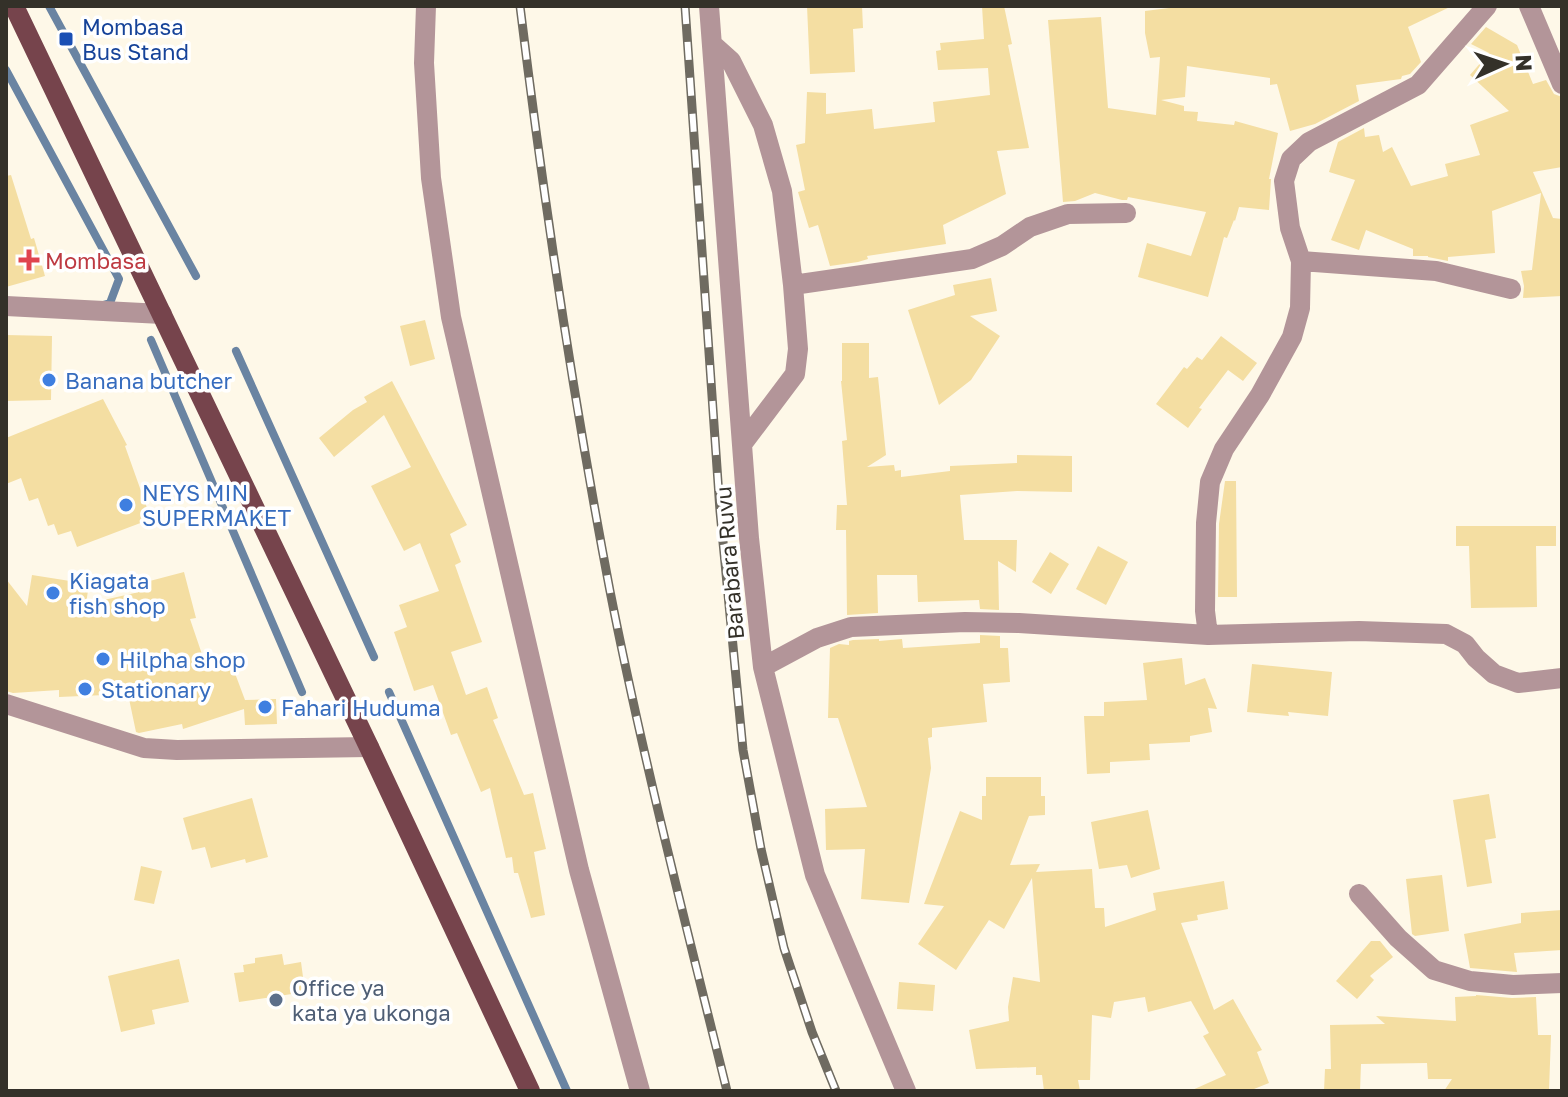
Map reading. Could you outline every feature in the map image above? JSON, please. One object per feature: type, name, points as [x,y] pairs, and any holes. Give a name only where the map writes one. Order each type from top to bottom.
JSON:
[{"type":"main road","points":[[14,6],[530,1091]]},
{"type":"street","points":[[426,6],[424,63],[431,178],[451,317],[579,870],[640,1091]]},
{"type":"street","name":"Barabara Ruvu","points":[[709,6],[749,538],[763,667],[815,875],[906,1091]]},
{"type":"street","points":[[1208,635],[1205,611],[1206,523],[1210,482],[1224,449],[1260,395],[1292,337],[1300,308],[1301,261],[1290,228],[1284,181],[1291,159],[1309,142],[1418,85],[1487,6]]},
{"type":"street","points":[[1529,6],[1562,84]]},
{"type":"street","points":[[712,44],[731,61],[763,125],[782,191],[798,349],[795,374],[743,443]]},
{"type":"street","points":[[793,285],[972,259],[1002,246],[1030,227],[1068,214],[1126,213]]},
{"type":"street","points":[[1301,261],[1436,271],[1511,289]]},
{"type":"street","points":[[6,306],[162,314]]},
{"type":"street","points":[[763,667],[817,638],[851,627],[965,622],[1208,635],[1359,631],[1446,634],[1465,644],[1494,674],[1518,683],[1562,678]]},
{"type":"street","points":[[6,704],[144,748],[369,747]]},
{"type":"street","points":[[1359,894],[1398,938],[1434,970],[1470,981],[1513,985],[1562,983]]},
{"type":"building","points":[[807,6],[862,6],[863,28],[853,29],[855,72],[810,74]]},
{"type":"building","points":[[982,6],[1004,6],[1012,44],[1008,45],[1029,148],[997,151],[1006,194],[943,225],[946,244],[867,256],[868,259],[858,262],[830,266],[818,225],[809,228],[798,192],[805,190],[796,145],[805,143],[807,92],[826,93],[826,114],[872,109],[874,129],[935,122],[933,102],[990,95],[988,68],[938,70],[936,51],[941,50],[940,43],[984,39]]},
{"type":"building","points":[[1185,6],[1452,6],[1408,27],[1421,62],[1410,74],[1401,79],[1356,85],[1359,101],[1315,124],[1290,131],[1277,84],[1270,85],[1270,78],[1187,66],[1185,97],[1161,100],[1184,106],[1184,111],[1198,112],[1197,121],[1234,125],[1235,121],[1278,133],[1269,179],[1269,210],[1239,207],[1227,238],[1224,237],[1208,297],[1138,277],[1147,243],[1191,256],[1206,212],[1095,193],[1063,202],[1048,20],[1101,17],[1108,108],[1156,115],[1160,57],[1150,58],[1145,11]]},
{"type":"building","points":[[1486,27],[1517,45],[1533,84],[1546,80],[1554,94],[1562,97],[1562,167],[1533,172],[1553,218],[1562,219],[1562,296],[1523,298],[1521,271],[1532,270],[1541,193],[1492,211],[1495,253],[1448,257],[1448,261],[1413,256],[1413,249],[1366,230],[1359,250],[1331,240],[1355,180],[1329,172],[1338,142],[1364,128],[1365,137],[1379,135],[1383,152],[1392,147],[1411,186],[1448,176],[1445,164],[1480,155],[1470,125],[1509,111],[1470,75],[1489,53],[1471,44]]},
{"type":"building","points":[[11,175],[45,276],[6,287],[6,176]]},
{"type":"building","points":[[991,278],[997,311],[970,316],[1000,336],[971,380],[939,405],[908,310],[955,295],[953,285]]},
{"type":"building","points":[[425,320],[435,359],[410,366],[400,326]]},
{"type":"building","points":[[6,335],[52,336],[51,400],[6,401]]},
{"type":"building","points":[[1221,336],[1257,363],[1243,381],[1228,370],[1188,428],[1156,404],[1184,367],[1187,369],[1197,357],[1202,360]]},
{"type":"building","points":[[842,343],[869,343],[869,378],[878,377],[886,455],[867,467],[894,465],[895,471],[901,470],[901,477],[950,471],[950,466],[1017,463],[1017,455],[1072,456],[1072,492],[1017,491],[960,495],[964,540],[1017,540],[1016,572],[998,561],[999,610],[980,609],[979,600],[918,602],[917,575],[877,575],[878,613],[847,615],[846,530],[836,530],[837,505],[847,505],[842,441],[847,440],[841,381]]},
{"type":"building","points":[[392,381],[467,525],[450,534],[461,562],[455,565],[482,642],[451,652],[466,695],[487,687],[498,718],[493,720],[524,795],[533,793],[546,849],[534,852],[545,915],[531,918],[518,873],[514,873],[512,857],[506,858],[490,788],[481,792],[457,733],[451,735],[433,685],[414,691],[394,632],[407,627],[399,605],[439,591],[420,543],[404,551],[371,486],[411,467],[384,415],[334,457],[319,438],[367,402],[364,397]]},
{"type":"building","points":[[103,399],[127,445],[151,519],[77,547],[71,531],[58,535],[54,524],[48,526],[38,498],[29,501],[21,478],[6,484],[6,438]]},
{"type":"building","points":[[1225,481],[1236,481],[1237,597],[1218,597],[1219,524]]},
{"type":"building","points":[[1456,526],[1556,526],[1556,546],[1536,546],[1537,607],[1471,608],[1469,546],[1456,546]]},
{"type":"building","points":[[1098,546],[1128,562],[1106,605],[1076,589]]},
{"type":"building","points":[[1050,552],[1069,564],[1051,594],[1032,582]]},
{"type":"building","points":[[184,572],[196,618],[190,619],[207,669],[230,660],[245,700],[276,699],[277,724],[245,725],[244,709],[183,729],[182,724],[139,733],[136,732],[128,694],[59,697],[59,690],[6,691],[6,579],[27,606],[32,575],[89,584],[86,604],[148,590],[146,582]]},
{"type":"building","points":[[980,635],[1000,636],[1000,648],[1008,648],[1010,682],[983,684],[987,722],[932,728],[932,737],[928,738],[931,768],[909,903],[861,899],[865,849],[826,850],[825,809],[867,807],[838,718],[828,718],[830,648],[839,644],[849,645],[849,641],[853,640],[879,639],[902,639],[903,648],[980,643]]},
{"type":"building","points":[[1182,658],[1185,685],[1205,678],[1217,709],[1208,708],[1212,732],[1190,736],[1190,742],[1149,744],[1150,760],[1110,762],[1110,773],[1087,774],[1084,716],[1104,716],[1104,702],[1147,700],[1143,663]]},
{"type":"building","points":[[1252,664],[1332,672],[1328,716],[1247,712]]},
{"type":"building","points":[[986,777],[1041,777],[1045,815],[1029,816],[1010,865],[1040,864],[1036,872],[1092,869],[1095,908],[1104,908],[1105,927],[1156,910],[1153,893],[1224,881],[1228,909],[1197,915],[1198,920],[1181,923],[1214,1010],[1233,999],[1262,1050],[1257,1052],[1269,1083],[1249,1091],[1190,1091],[1226,1075],[1203,1036],[1209,1033],[1191,1001],[1148,1012],[1145,997],[1114,1002],[1111,1018],[1092,1015],[1090,1080],[1078,1080],[1080,1091],[1044,1091],[1042,1075],[1036,1075],[1036,1067],[976,1069],[969,1030],[1009,1021],[1013,977],[1040,982],[1032,878],[1004,929],[989,920],[956,970],[918,944],[944,906],[924,904],[960,811],[982,820]]},
{"type":"building","points":[[1489,794],[1496,838],[1485,840],[1492,883],[1467,887],[1453,800]]},
{"type":"building","points":[[252,798],[268,857],[211,868],[205,847],[192,850],[183,818]]},
{"type":"building","points":[[1148,810],[1160,869],[1131,878],[1127,865],[1099,869],[1091,822]]},
{"type":"building","points":[[141,866],[162,871],[154,904],[134,900]]},
{"type":"building","points":[[1442,875],[1449,931],[1415,936],[1412,934],[1406,879]]},
{"type":"building","points":[[1562,910],[1562,950],[1514,953],[1517,972],[1470,968],[1464,934],[1521,923],[1521,913]]},
{"type":"building","points":[[1371,941],[1380,941],[1393,957],[1370,976],[1374,980],[1357,999],[1336,981]]},
{"type":"building","points":[[282,954],[284,965],[301,962],[305,992],[239,1002],[234,973],[244,972],[243,965],[255,963],[255,958]]},
{"type":"building","points":[[179,959],[189,1002],[152,1010],[155,1024],[121,1032],[108,976]]},
{"type":"building","points":[[899,982],[935,985],[933,1011],[897,1009]]},
{"type":"building","points":[[1455,997],[1536,997],[1538,1035],[1551,1035],[1549,1091],[1444,1091],[1452,1079],[1428,1079],[1427,1063],[1361,1064],[1360,1091],[1324,1091],[1325,1069],[1331,1069],[1330,1025],[1385,1024],[1376,1016],[1456,1021]]},
{"type":"waterway","points":[[49,6],[196,276]]},
{"type":"waterway","points":[[6,70],[119,279],[110,303],[103,305]]},
{"type":"waterway","points":[[151,340],[302,692]]},
{"type":"waterway","points":[[236,351],[374,657]]},
{"type":"waterway","points":[[389,692],[567,1091]]},
{"type":"railway","points":[[520,6],[560,299],[610,591],[651,779],[727,1091]]},
{"type":"railway","points":[[685,6],[720,511],[743,750],[761,849],[784,948],[836,1091]]},
{"type":"place","name":"Mombasa Bus Stand","points":[[66,39]]},
{"type":"place","name":"Mombasa","points":[[29,260]]},
{"type":"place","name":"Banana butcher","points":[[49,380]]},
{"type":"place","name":"NEYS MIN SUPERMAKET","points":[[126,505]]},
{"type":"place","name":"Kiagata fish shop","points":[[53,593]]},
{"type":"place","name":"Hilpha shop","points":[[103,659]]},
{"type":"place","name":"Stationary","points":[[85,689]]},
{"type":"place","name":"Fahari Huduma","points":[[265,707]]},
{"type":"place","name":"Office ya kata ya ukonga","points":[[276,1000]]}]
